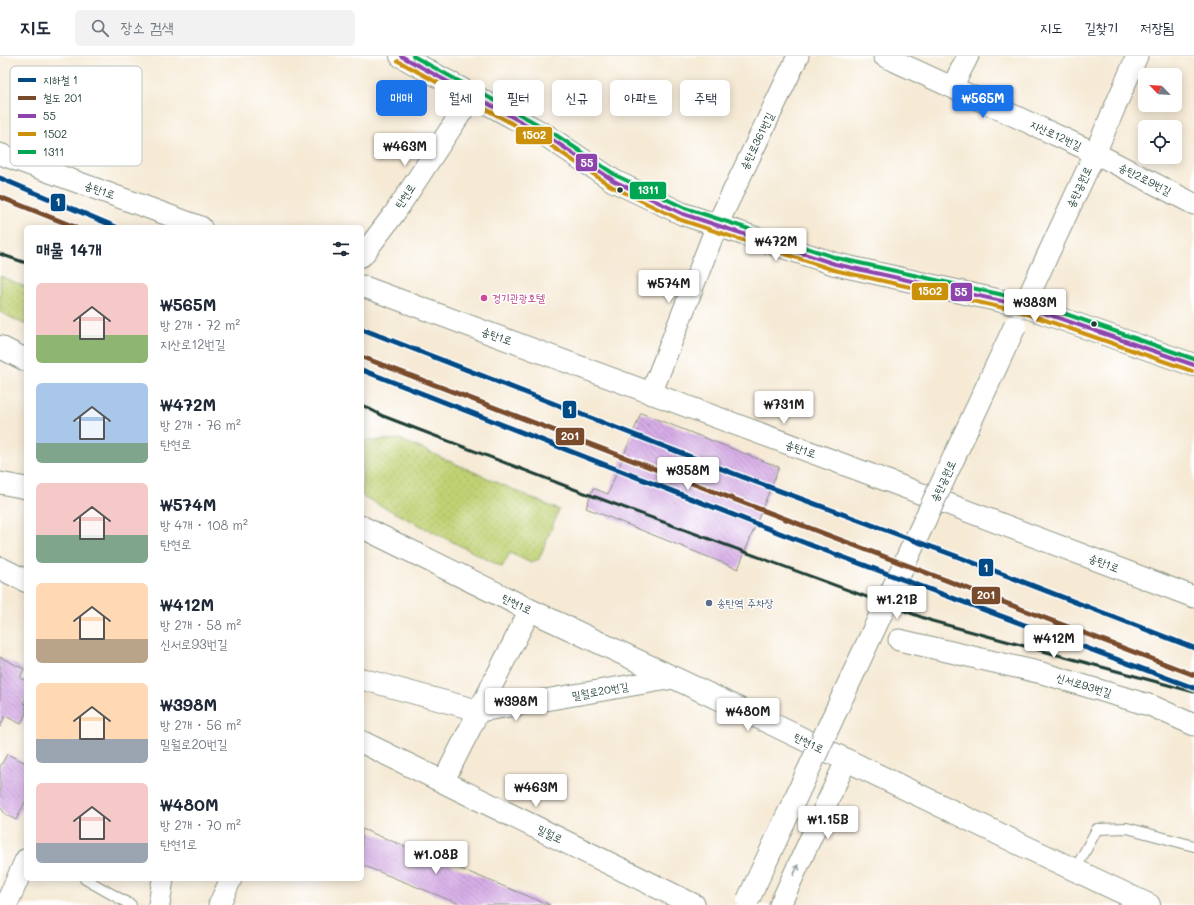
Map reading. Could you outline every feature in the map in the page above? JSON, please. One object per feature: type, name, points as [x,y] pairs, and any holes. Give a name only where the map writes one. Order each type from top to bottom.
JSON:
[{"type":"street","points":[[401,56],[445,80]]},
{"type":"street","name":"송탄로361번길","points":[[717,225],[798,56]]},
{"type":"street","name":"지산로12번길","points":[[884,56],[1095,153]]},
{"type":"street","points":[[952,87],[968,56]]},
{"type":"street","name":"송탄공원로","points":[[747,902],[1095,153],[1137,56]]},
{"type":"street","points":[[485,102],[547,136],[614,181],[683,214],[834,264],[1024,306],[1194,365]]},
{"type":"street","name":"탄현로","points":[[364,253],[394,214],[459,116]]},
{"type":"street","name":"송탄2로9번길","points":[[1095,153],[1194,204]]},
{"type":"street","name":"송탄1로","points":[[0,154],[10,158]]},
{"type":"street","name":"송탄1로","points":[[33,166],[195,225]]},
{"type":"street","points":[[652,394],[717,225]]},
{"type":"street","name":"송탄1로","points":[[364,287],[864,472],[1194,597]]},
{"type":"street","points":[[0,347],[24,359]]},
{"type":"street","points":[[0,483],[24,488]]},
{"type":"street","name":"탄현1로","points":[[364,528],[530,610],[1149,905]]},
{"type":"street","points":[[0,568],[24,580]]},
{"type":"street","points":[[443,782],[530,610]]},
{"type":"street","name":"신서로93번길","points":[[899,640],[1042,673],[1152,706],[1194,725]]},
{"type":"street","name":"밀월로20번길","points":[[364,680],[480,711],[674,678]]},
{"type":"street","name":"밀월로","points":[[364,743],[694,905]]},
{"type":"street","points":[[780,905],[846,761]]},
{"type":"street","points":[[6,905],[24,864]]},
{"type":"street","points":[[159,905],[163,881]]},
{"type":"street","points":[[219,905],[230,881]]},
{"type":"lane","points":[[1075,870],[1097,829],[1127,828],[1194,846]]},
{"type":"lane","points":[[89,881],[131,905]]},
{"type":"green space","points":[[0,276],[24,286],[24,324],[0,312]]},
{"type":"green space","points":[[400,439],[559,510],[539,559],[531,563],[510,553],[502,567],[364,497],[364,440]]},
{"type":"building","points":[[641,413],[779,467],[738,569],[586,508],[593,488],[608,494]]},
{"type":"building","points":[[0,657],[24,669],[20,678],[24,680],[24,717],[21,724],[5,716],[0,727]]},
{"type":"building","points":[[7,754],[24,762],[24,804],[16,820],[6,815],[0,807],[0,767]]},
{"type":"building","points":[[364,830],[550,905],[462,905],[364,866]]},
{"type":"railway","points":[[0,254],[24,262]]},
{"type":"railway","points":[[364,406],[383,416],[571,488],[932,621],[1194,692]]},
{"type":"metro line","name":"1","points":[[0,178],[111,225]]},
{"type":"metro line","name":"1","points":[[364,330],[753,481],[956,556],[1194,648]]},
{"type":"metro line","name":"1","points":[[364,371],[813,546],[1194,688]]},
{"type":"rail line","name":"201","points":[[0,197],[70,225]]},
{"type":"rail line","name":"201","points":[[364,358],[1194,675]]},
{"type":"transit line","name":"55","points":[[401,56],[547,136],[614,181],[683,214],[835,264],[1024,306],[1194,365]]},
{"type":"transit line","name":"1311","points":[[413,56],[550,131],[617,176],[685,208],[837,258],[1026,300],[1194,359]]},
{"type":"transit line","name":"1502","points":[[398,61],[544,141],[611,186],[681,220],[834,270],[1022,312],[1192,371]]},
{"type":"place","name":"경기관광호텔","points":[[484,298]]},
{"type":"place","name":"송탄역 주차장","points":[[709,603]]}]
